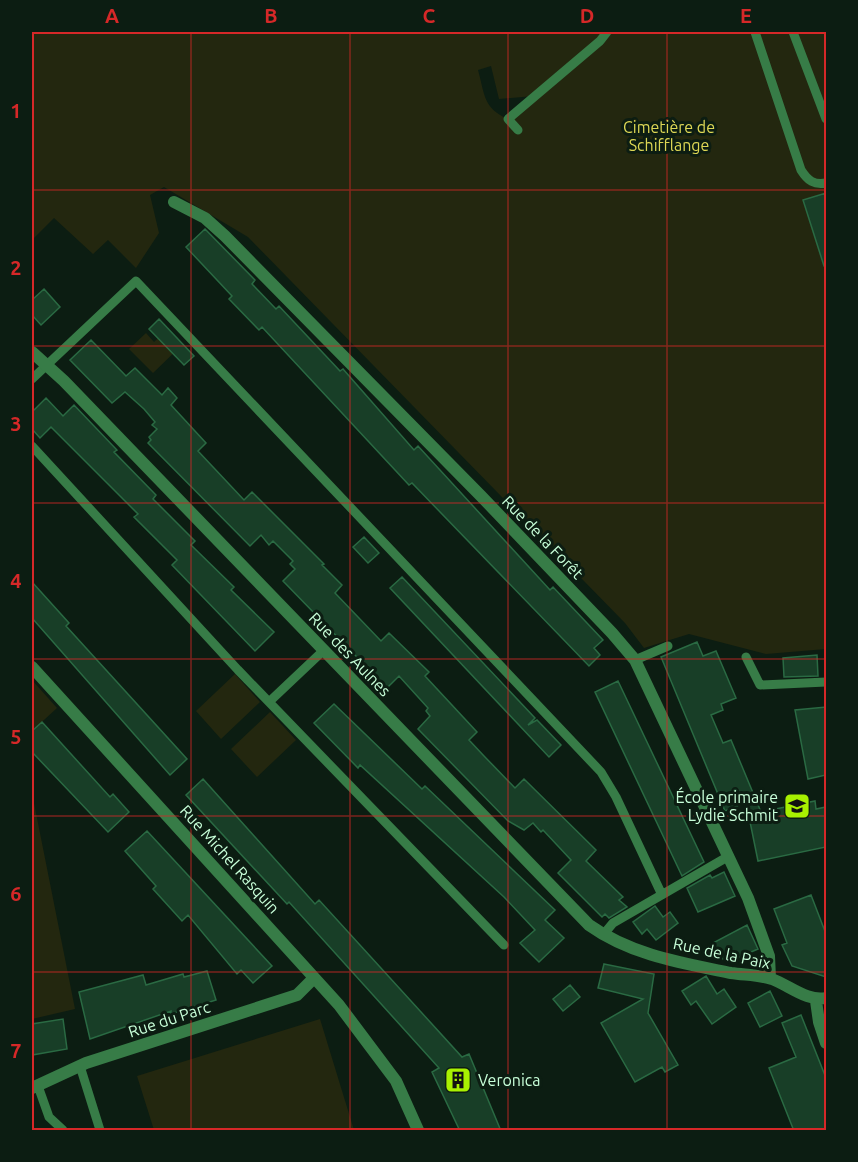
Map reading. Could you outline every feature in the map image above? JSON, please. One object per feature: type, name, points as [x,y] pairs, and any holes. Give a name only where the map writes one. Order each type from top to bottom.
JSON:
[{"type":"street","name":"Rue de la Forêt","points":[[174,202],[192,209],[225,236],[481,496],[612,633],[634,660],[748,898],[769,956],[770,978]]},
{"type":"street","name":"Rue des Aulnes","points":[[32,352],[64,381],[589,925],[618,944],[642,952]]},
{"type":"street","name":"Rue Michel Rasquin","points":[[32,667],[339,1005],[396,1082],[418,1131]]},
{"type":"street","name":"Rue de la Paix","points":[[642,952],[690,965],[770,978],[821,999]]},
{"type":"street","name":"Rue du Parc","points":[[35,1087],[80,1066],[297,995],[314,978]]},
{"type":"street","points":[[821,999],[819,1022],[826,1043]]},
{"type":"lane","points":[[518,130],[508,119],[593,47],[607,32]]},
{"type":"lane","points":[[756,32],[801,170],[807,180],[818,184],[826,183]]},
{"type":"lane","points":[[793,32],[826,119]]},
{"type":"lane","points":[[32,379],[44,365],[136,281],[601,772],[616,797],[662,895]]},
{"type":"lane","points":[[32,446],[269,702],[504,945]]},
{"type":"lane","points":[[634,660],[668,646]]},
{"type":"lane","points":[[269,702],[324,650]]},
{"type":"lane","points":[[746,657],[760,685],[826,682]]},
{"type":"lane","points":[[603,935],[613,923],[729,856]]},
{"type":"lane","points":[[80,1066],[99,1131]]},
{"type":"lane","points":[[35,1087],[49,1117],[63,1131]]},
{"type":"green space","name":"Cimetière de Schifflange","points":[[32,32],[826,32],[826,649],[766,654],[689,634],[644,648],[625,623],[248,237],[164,187],[150,195],[159,233],[136,268],[108,240],[93,254],[54,218],[32,240]],"holes":[[[491,66],[499,99],[534,96],[508,119],[489,105],[478,70]]]},
{"type":"green space","points":[[168,329],[183,344],[153,373],[129,349],[146,333],[154,342]]},
{"type":"green space","points":[[235,674],[260,702],[221,739],[196,711]]},
{"type":"green space","points":[[32,680],[57,708],[32,731]]},
{"type":"green space","points":[[270,712],[296,740],[257,777],[231,749]]},
{"type":"green space","points":[[32,793],[75,1009],[32,1019]]},
{"type":"green space","points":[[320,1019],[354,1130],[154,1130],[137,1076]]},
{"type":"building","points":[[826,193],[826,266],[824,266],[803,200]]},
{"type":"building","points":[[205,229],[255,280],[252,284],[276,309],[279,306],[340,371],[343,369],[414,450],[418,446],[550,590],[553,587],[603,640],[594,648],[600,655],[589,666],[412,483],[409,485],[262,327],[259,330],[229,299],[232,296],[186,247]]},
{"type":"building","points":[[44,289],[60,307],[41,325],[32,315],[32,300]]},
{"type":"building","points":[[159,319],[194,356],[184,365],[149,329]]},
{"type":"building","points":[[91,340],[126,376],[135,368],[162,395],[168,388],[177,398],[171,405],[206,443],[198,451],[244,500],[252,492],[324,564],[322,565],[342,585],[335,593],[381,641],[389,633],[429,672],[425,676],[477,732],[469,740],[515,788],[524,779],[596,850],[586,861],[623,897],[619,900],[627,907],[609,918],[605,914],[602,917],[558,873],[571,860],[543,830],[541,832],[533,823],[524,830],[508,821],[418,729],[430,716],[426,711],[428,708],[399,676],[387,688],[283,581],[295,569],[290,564],[293,561],[273,541],[269,545],[261,535],[250,546],[148,443],[151,440],[149,437],[157,429],[152,425],[155,422],[144,409],[125,392],[112,403],[70,360]]},
{"type":"building","points":[[46,398],[63,416],[74,405],[117,450],[114,452],[156,495],[153,499],[195,541],[191,545],[234,587],[231,590],[274,632],[255,651],[172,565],[177,560],[134,517],[138,514],[51,427],[40,438],[32,429],[32,412]]},
{"type":"building","points":[[364,537],[379,553],[368,563],[353,547]]},
{"type":"building","points":[[402,577],[535,718],[528,725],[537,720],[561,745],[549,757],[390,588]]},
{"type":"building","points":[[32,582],[69,623],[66,626],[187,759],[170,775],[32,618]]},
{"type":"building","points":[[697,642],[703,656],[716,651],[736,698],[721,704],[723,710],[711,715],[723,743],[731,740],[761,812],[815,801],[816,809],[826,807],[826,847],[758,861],[746,802],[725,811],[661,657]]},
{"type":"building","points":[[817,655],[818,676],[784,677],[783,658]]},
{"type":"building","points":[[618,681],[704,862],[682,876],[595,692]]},
{"type":"building","points":[[334,704],[422,789],[425,786],[555,910],[545,920],[564,938],[539,962],[520,943],[535,930],[504,897],[360,765],[358,768],[314,723]]},
{"type":"building","points":[[826,707],[826,775],[808,779],[795,710]]},
{"type":"building","points":[[42,722],[110,797],[113,794],[129,812],[108,832],[32,752],[32,731]]},
{"type":"building","points":[[203,779],[315,904],[319,900],[462,1057],[469,1054],[501,1131],[460,1131],[432,1072],[439,1068],[289,902],[287,904],[186,795]]},
{"type":"building","points":[[147,831],[272,966],[253,983],[241,970],[237,974],[188,915],[182,921],[153,889],[156,886],[125,851]]},
{"type":"building","points":[[724,872],[735,896],[698,912],[687,888],[710,875],[712,878]]},
{"type":"building","points":[[811,895],[826,934],[826,977],[792,966],[782,945],[787,943],[774,909]]},
{"type":"building","points":[[655,906],[663,917],[670,912],[678,923],[656,940],[647,929],[642,934],[633,922]]},
{"type":"building","points":[[747,925],[758,949],[732,960],[717,958],[711,944]]},
{"type":"building","points":[[604,964],[654,974],[648,1013],[678,1065],[665,1072],[662,1067],[635,1082],[601,1023],[643,999],[598,988]]},
{"type":"building","points":[[207,971],[216,1000],[171,1014],[171,1011],[90,1039],[79,992],[143,975],[146,985],[183,974],[184,977]]},
{"type":"building","points":[[706,976],[717,994],[724,989],[736,1007],[712,1024],[696,1001],[691,1005],[682,991]]},
{"type":"building","points":[[570,985],[580,997],[563,1011],[553,999]]},
{"type":"building","points":[[770,991],[782,1016],[760,1027],[748,1003]]},
{"type":"building","points":[[801,1015],[826,1078],[826,1131],[794,1131],[769,1068],[796,1057],[782,1023]]},
{"type":"building","points":[[63,1019],[67,1049],[32,1055],[32,1024]]},
{"type":"place","name":"École primaire Lydie Schmit","points":[[797,806]]},
{"type":"place","name":"Veronica","points":[[458,1080]]}]
